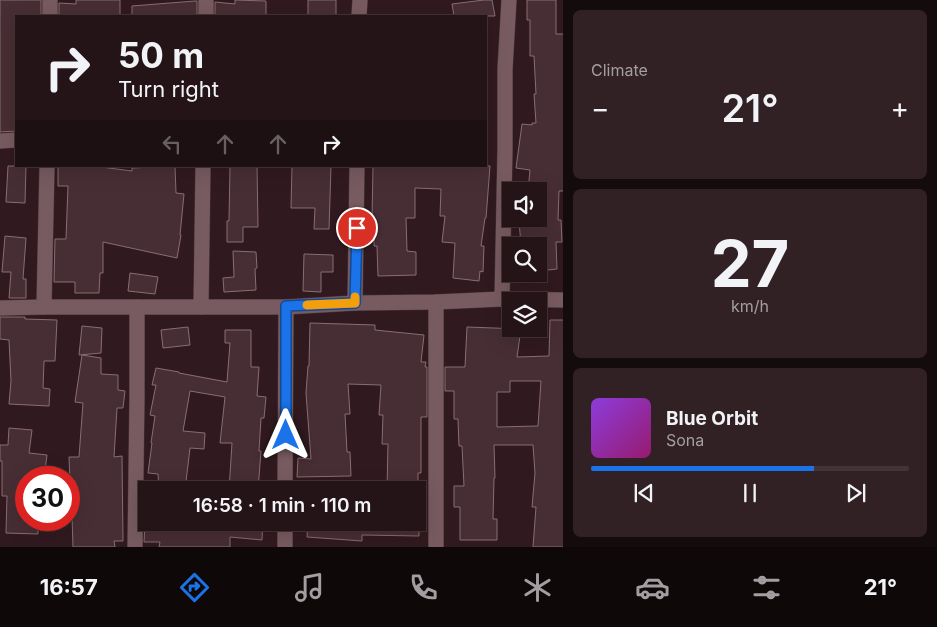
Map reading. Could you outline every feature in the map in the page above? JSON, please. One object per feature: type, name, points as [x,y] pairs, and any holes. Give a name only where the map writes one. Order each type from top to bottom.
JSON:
[{"type":"street","points":[[50,0],[50,15]]},
{"type":"street","points":[[206,0],[206,15]]},
{"type":"street","points":[[359,15],[360,0]]},
{"type":"street","points":[[502,292],[505,69],[509,0]]},
{"type":"street","points":[[0,141],[15,140]]},
{"type":"street","points":[[44,307],[47,167]]},
{"type":"street","points":[[201,307],[203,167]]},
{"type":"street","points":[[355,303],[357,167]]},
{"type":"street","points":[[0,308],[286,306],[502,299]]},
{"type":"street","points":[[547,300],[563,300]]},
{"type":"street","points":[[436,302],[436,547]]},
{"type":"street","points":[[286,306],[286,481]]},
{"type":"street","points":[[135,547],[138,397],[137,307]]},
{"type":"street","points":[[285,531],[285,547]]},
{"type":"building","points":[[0,0],[41,0],[41,15],[15,15],[15,131],[0,132]]},
{"type":"building","points":[[76,0],[120,0],[120,15],[59,15],[59,3],[76,4]]},
{"type":"building","points":[[235,0],[266,1],[266,15],[215,15],[215,2],[235,4]]},
{"type":"building","points":[[308,0],[336,0],[336,15],[308,15]]},
{"type":"building","points":[[492,0],[495,16],[454,15],[452,4]]},
{"type":"building","points":[[527,0],[556,0],[556,34],[563,34],[563,191],[559,191],[558,220],[561,220],[562,242],[556,242],[557,269],[547,270],[547,237],[520,237],[519,227],[547,227],[547,182],[529,182],[530,170],[516,168],[522,124],[532,125],[532,123],[536,123],[534,56],[530,56],[530,20],[527,20]]},
{"type":"building","points":[[197,1],[197,15],[132,15],[132,6]]},
{"type":"building","points":[[8,166],[26,167],[25,203],[6,202]]},
{"type":"building","points":[[490,166],[486,218],[481,246],[484,246],[483,272],[480,271],[479,281],[453,278],[455,243],[442,242],[445,216],[440,216],[441,189],[415,188],[415,218],[406,218],[407,251],[416,252],[416,275],[378,276],[377,246],[374,246],[374,218],[372,218],[373,167]]},
{"type":"building","points":[[58,167],[101,167],[132,171],[132,168],[175,167],[176,193],[184,194],[177,258],[103,242],[103,273],[100,273],[99,293],[75,293],[75,282],[54,282],[55,239],[66,239],[68,186],[58,186]]},
{"type":"building","points":[[230,167],[257,167],[258,227],[243,227],[243,242],[227,242],[227,221],[229,221]]},
{"type":"building","points":[[292,167],[331,167],[329,229],[314,229],[315,208],[291,208]]},
{"type":"building","points":[[5,236],[26,238],[23,279],[26,279],[26,298],[9,298],[11,272],[2,272]]},
{"type":"building","points":[[233,251],[256,252],[256,290],[224,292],[223,278],[234,277]]},
{"type":"building","points":[[304,254],[333,255],[333,272],[321,272],[321,292],[303,291]]},
{"type":"building","points":[[130,273],[158,277],[155,294],[128,291]]},
{"type":"building","points":[[0,317],[57,320],[55,361],[44,361],[43,388],[50,389],[49,406],[9,404],[11,381],[9,340],[0,339]]},
{"type":"building","points":[[550,320],[563,320],[563,547],[533,547],[536,507],[532,507],[535,473],[533,445],[494,445],[493,519],[497,519],[497,540],[460,540],[460,507],[454,507],[454,486],[464,486],[462,446],[459,446],[458,419],[454,419],[454,391],[445,391],[445,367],[465,367],[467,327],[502,328],[502,337],[520,337],[517,357],[549,356]],"holes":[[[510,381],[541,381],[538,426],[497,427],[497,392],[510,392]]]},
{"type":"building","points":[[310,323],[375,325],[375,330],[424,335],[421,362],[426,362],[425,367],[427,367],[427,417],[421,417],[421,473],[418,473],[418,481],[387,481],[388,444],[382,444],[383,415],[379,415],[381,385],[348,384],[350,414],[345,414],[347,452],[350,452],[351,476],[297,477],[298,458],[311,459],[306,393]]},
{"type":"building","points":[[82,326],[102,328],[101,353],[79,355]]},
{"type":"building","points":[[188,327],[190,345],[163,348],[161,330]]},
{"type":"building","points":[[225,330],[251,330],[251,367],[259,367],[257,396],[266,397],[264,418],[261,418],[259,481],[230,481],[232,443],[220,443],[225,397],[190,391],[183,431],[205,433],[204,449],[190,448],[186,481],[158,481],[158,474],[148,473],[155,416],[150,415],[156,385],[152,385],[156,368],[227,382],[230,343],[225,343]]},
{"type":"building","points":[[82,355],[101,358],[101,374],[118,375],[118,390],[125,391],[123,408],[117,408],[114,457],[122,456],[123,541],[114,541],[115,547],[73,547],[72,531],[80,531],[80,466],[69,466],[69,457],[79,457],[83,403],[75,402]]},
{"type":"building","points":[[9,428],[32,430],[29,453],[47,455],[46,466],[15,466],[15,531],[38,531],[38,534],[6,533],[7,496],[2,496],[0,445],[8,445]]},
{"type":"building","points":[[145,531],[262,531],[262,540],[230,537],[230,547],[159,547],[160,542],[144,542]]},
{"type":"building","points":[[307,531],[419,531],[419,536],[362,535],[362,541],[307,537]]},
{"type":"slow traffic","points":[[307,305],[355,303],[355,297]]},
{"type":"route","points":[[286,435],[286,306],[355,303],[357,228]]}]
